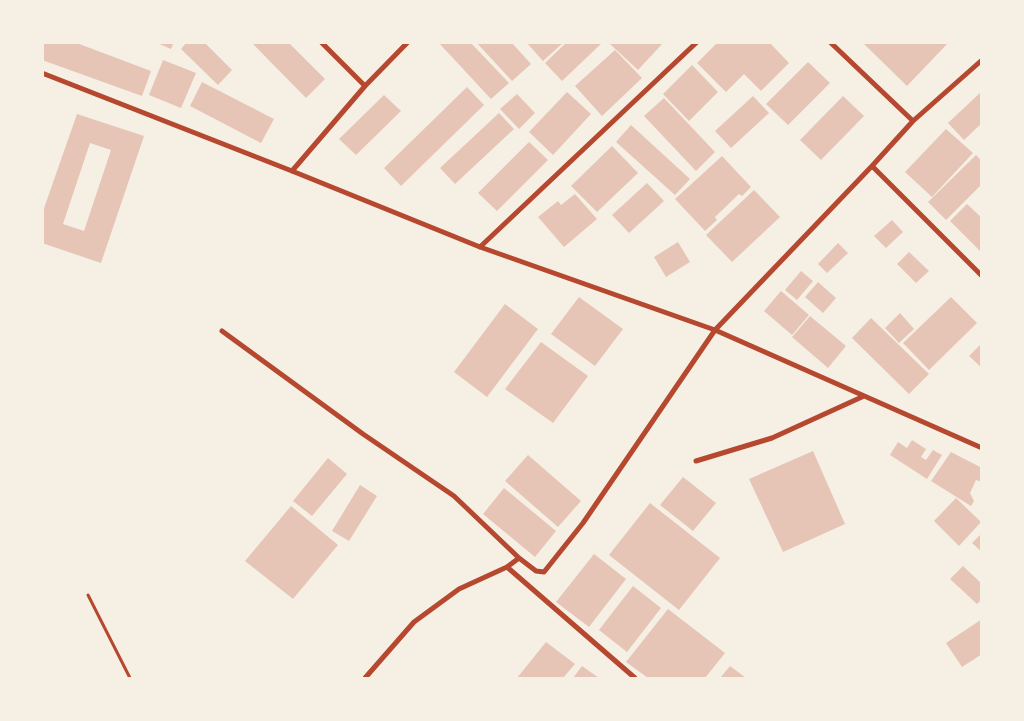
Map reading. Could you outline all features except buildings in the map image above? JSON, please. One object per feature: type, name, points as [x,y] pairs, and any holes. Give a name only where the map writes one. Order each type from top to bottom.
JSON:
[{"type":"street","points":[[321,42],[365,86]]},
{"type":"street","points":[[292,171],[365,86],[408,42]]},
{"type":"street","points":[[480,247],[697,42]]},
{"type":"street","points":[[830,42],[913,121]]},
{"type":"street","points":[[222,331],[363,434],[454,496],[519,558],[536,570],[544,572],[583,523],[715,330],[913,121],[982,60]]},
{"type":"street","points":[[42,73],[480,247],[715,330],[982,448]]},
{"type":"street","points":[[872,166],[982,276]]},
{"type":"street","points":[[696,461],[772,438],[864,396]]},
{"type":"street","points":[[365,678],[414,622],[458,589],[507,566],[519,558]]},
{"type":"street","points":[[507,566],[635,678]]},
{"type":"path","points":[[88,595],[130,678]]}]
